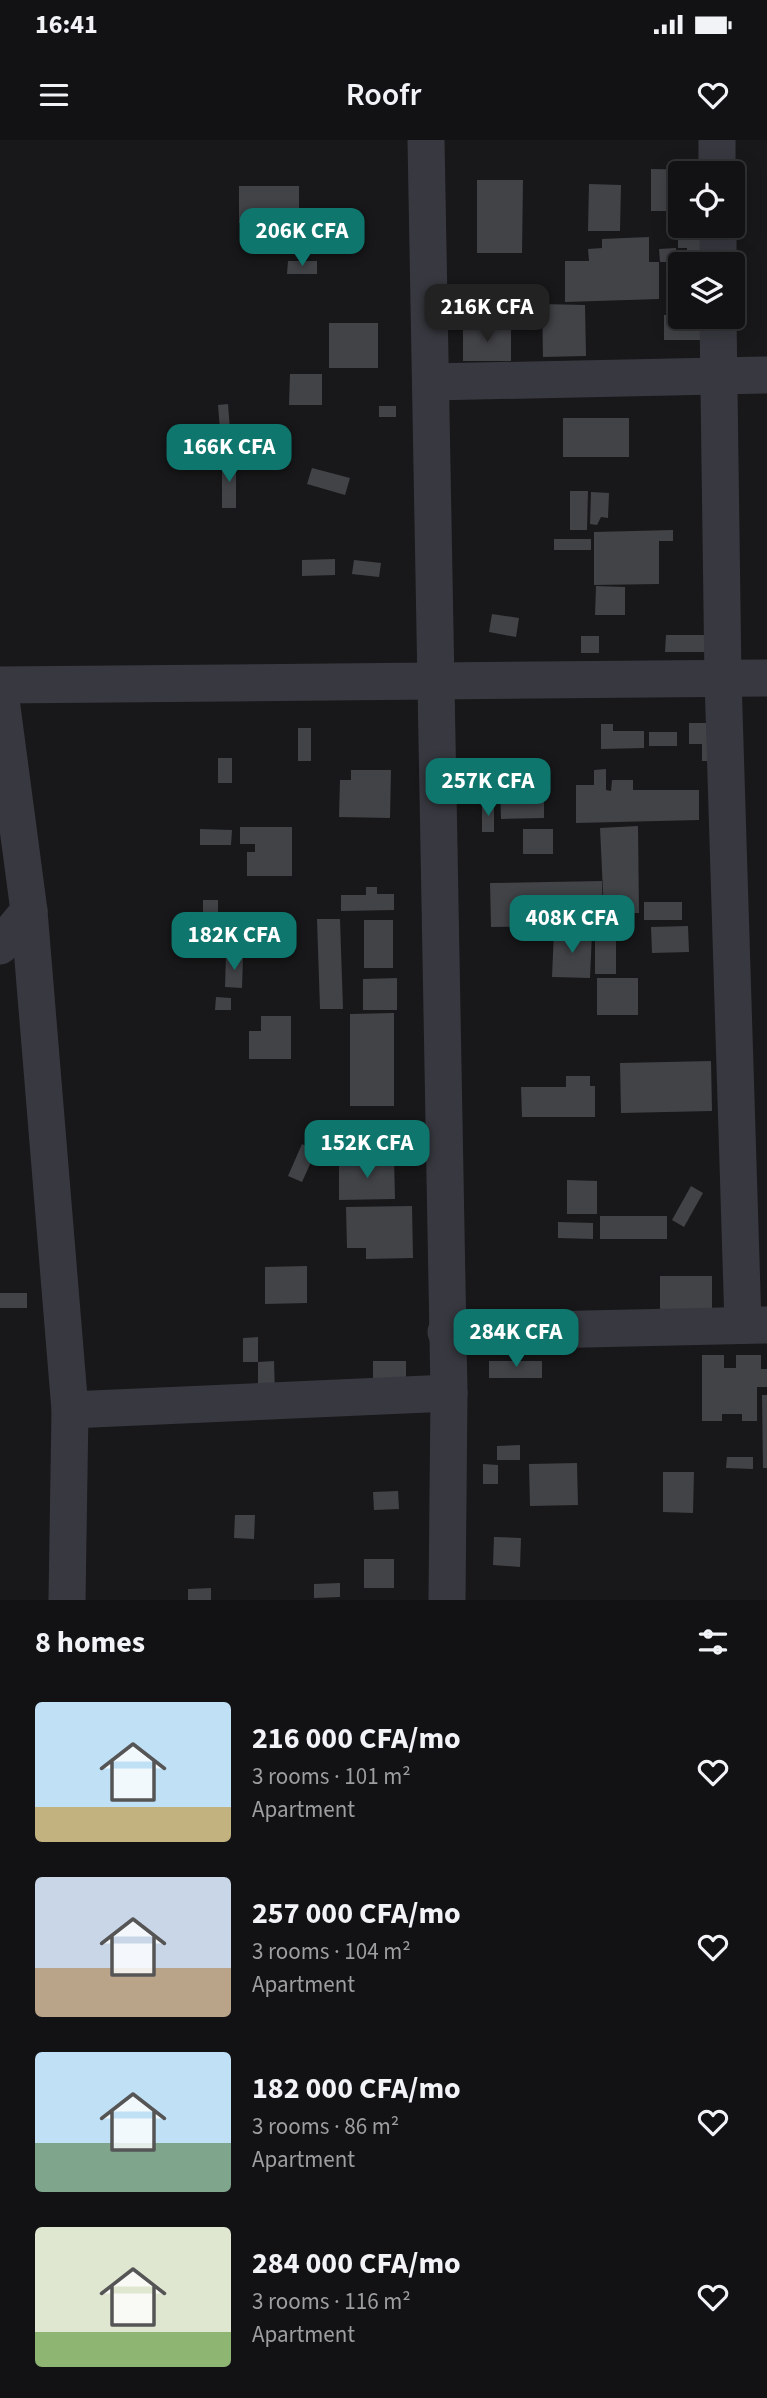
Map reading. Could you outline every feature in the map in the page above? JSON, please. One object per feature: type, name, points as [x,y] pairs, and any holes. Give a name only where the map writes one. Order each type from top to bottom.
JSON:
[{"type":"street","points":[[426,140],[433,681],[449,1393],[447,1600]]},
{"type":"street","points":[[717,140],[718,161]]},
{"type":"street","points":[[446,1332],[755,1325],[723,679],[718,329]]},
{"type":"street","points":[[430,382],[767,374]]},
{"type":"street","points":[[0,685],[767,678]]},
{"type":"street","points":[[0,692],[29,911],[70,1410],[67,1600]]},
{"type":"street","points":[[0,946],[29,911]]},
{"type":"street","points":[[70,1410],[449,1393]]},
{"type":"building","points":[[651,169],[668,169],[668,211],[651,211]]},
{"type":"building","points":[[477,180],[523,180],[522,253],[477,253]]},
{"type":"building","points":[[589,184],[621,185],[620,231],[588,231]]},
{"type":"building","points":[[239,186],[299,186],[299,223],[239,223]]},
{"type":"building","points":[[649,237],[649,262],[659,262],[659,299],[565,302],[565,261],[589,261],[588,249],[602,248],[602,239]]},
{"type":"building","points":[[678,238],[701,238],[701,252],[687,252],[687,248],[678,248]]},
{"type":"building","points":[[676,248],[676,252],[668,252],[668,262],[660,262],[659,249]]},
{"type":"building","points":[[288,261],[317,261],[317,274],[287,274]]},
{"type":"building","points":[[542,304],[585,305],[586,356],[543,357]]},
{"type":"building","points":[[664,315],[668,315],[668,329],[704,329],[704,340],[664,340]]},
{"type":"building","points":[[329,323],[378,323],[378,368],[329,368]]},
{"type":"building","points":[[463,326],[511,326],[511,361],[463,361]]},
{"type":"building","points":[[290,374],[322,374],[322,405],[289,405]]},
{"type":"building","points":[[228,404],[230,430],[220,430],[218,405]]},
{"type":"building","points":[[379,406],[396,406],[396,417],[379,417]]},
{"type":"building","points":[[563,418],[629,418],[629,457],[563,457]]},
{"type":"building","points":[[222,461],[236,461],[236,508],[222,508]]},
{"type":"building","points":[[312,468],[350,478],[345,495],[307,484]]},
{"type":"building","points":[[570,491],[588,491],[587,530],[570,530]]},
{"type":"building","points":[[591,492],[609,493],[608,518],[601,517],[597,525],[590,524]]},
{"type":"building","points":[[673,530],[673,541],[659,541],[659,584],[594,585],[594,532]]},
{"type":"building","points":[[554,539],[591,539],[591,550],[554,550]]},
{"type":"building","points":[[335,559],[335,575],[302,576],[302,560]]},
{"type":"building","points":[[354,560],[381,563],[379,577],[352,574]]},
{"type":"building","points":[[596,586],[625,587],[625,615],[595,615]]},
{"type":"building","points":[[492,614],[519,618],[516,637],[489,632]]},
{"type":"building","points":[[666,635],[715,635],[714,652],[665,652]]},
{"type":"building","points":[[581,636],[599,636],[599,653],[581,653]]},
{"type":"building","points":[[689,723],[720,723],[720,761],[702,761],[702,744],[689,744]]},
{"type":"building","points":[[601,724],[613,724],[613,731],[644,731],[644,748],[601,749]]},
{"type":"building","points":[[298,728],[311,728],[311,761],[298,761]]},
{"type":"building","points":[[649,732],[677,732],[677,746],[649,746]]},
{"type":"building","points":[[218,758],[232,758],[232,783],[218,783]]},
{"type":"building","points":[[606,769],[606,790],[611,791],[612,780],[633,780],[633,790],[699,790],[699,820],[576,823],[576,785],[594,785],[594,770]]},
{"type":"building","points":[[351,770],[391,770],[390,818],[339,817],[340,780],[351,780]]},
{"type":"building","points":[[544,786],[544,818],[501,819],[500,787]]},
{"type":"building","points":[[482,803],[494,803],[494,832],[482,832]]},
{"type":"building","points":[[638,826],[639,913],[604,913],[600,828]]},
{"type":"building","points":[[240,827],[292,827],[292,876],[247,876],[247,852],[255,852],[255,844],[240,844]]},
{"type":"building","points":[[200,829],[232,830],[231,845],[200,845]]},
{"type":"building","points":[[523,829],[553,829],[553,854],[523,854]]},
{"type":"building","points":[[602,881],[603,926],[491,927],[490,883]]},
{"type":"building","points":[[366,887],[377,887],[377,894],[394,894],[394,910],[341,911],[341,895],[366,895]]},
{"type":"building","points":[[203,900],[218,900],[218,918],[203,918]]},
{"type":"building","points":[[644,902],[682,902],[682,920],[644,920]]},
{"type":"building","points":[[317,919],[340,919],[343,1009],[320,1009]]},
{"type":"building","points":[[364,920],[393,920],[393,968],[364,968]]},
{"type":"building","points":[[688,926],[689,952],[652,953],[651,927]]},
{"type":"building","points":[[554,931],[592,933],[590,978],[552,977]]},
{"type":"building","points":[[595,933],[616,933],[616,974],[595,974]]},
{"type":"building","points":[[226,955],[243,956],[242,988],[225,987]]},
{"type":"building","points":[[397,978],[397,1010],[363,1010],[363,979]]},
{"type":"building","points":[[597,978],[638,978],[638,1015],[597,1015]]},
{"type":"building","points":[[216,997],[231,998],[231,1010],[215,1010]]},
{"type":"building","points":[[394,1013],[394,1106],[350,1106],[350,1014]]},
{"type":"building","points":[[261,1016],[291,1016],[291,1059],[249,1059],[249,1031],[261,1031]]},
{"type":"building","points":[[711,1061],[712,1111],[621,1113],[620,1063]]},
{"type":"building","points":[[566,1076],[590,1076],[590,1086],[595,1086],[595,1117],[522,1117],[521,1087],[566,1087]]},
{"type":"building","points":[[302,1144],[316,1151],[302,1182],[288,1176]]},
{"type":"building","points":[[394,1159],[395,1199],[339,1200],[339,1160]]},
{"type":"building","points":[[567,1180],[597,1181],[597,1214],[567,1214]]},
{"type":"building","points":[[691,1186],[703,1193],[684,1227],[672,1220]]},
{"type":"building","points":[[412,1206],[413,1258],[366,1259],[366,1248],[347,1248],[346,1207]]},
{"type":"building","points":[[600,1216],[667,1216],[667,1239],[600,1239]]},
{"type":"building","points":[[558,1222],[593,1223],[593,1239],[558,1238]]},
{"type":"building","points":[[307,1266],[307,1303],[265,1304],[265,1267]]},
{"type":"building","points":[[660,1276],[712,1276],[712,1312],[660,1312]]},
{"type":"building","points":[[0,1293],[27,1293],[27,1308],[0,1308]]},
{"type":"building","points":[[258,1337],[258,1362],[243,1362],[243,1338]]},
{"type":"building","points":[[702,1355],[724,1355],[724,1368],[736,1368],[736,1355],[761,1355],[761,1369],[767,1369],[767,1387],[757,1387],[757,1421],[742,1421],[742,1414],[722,1414],[722,1421],[702,1421]]},
{"type":"building","points":[[274,1361],[275,1395],[258,1395],[258,1362]]},
{"type":"building","points":[[373,1361],[406,1361],[406,1385],[373,1386]]},
{"type":"building","points":[[489,1361],[542,1361],[542,1378],[489,1378]]},
{"type":"building","points":[[762,1395],[767,1395],[767,1468],[763,1468]]},
{"type":"building","points":[[520,1445],[520,1460],[497,1460],[497,1446]]},
{"type":"building","points":[[727,1457],[753,1457],[753,1469],[726,1468]]},
{"type":"building","points":[[577,1463],[578,1505],[530,1506],[529,1464]]},
{"type":"building","points":[[483,1464],[498,1465],[498,1484],[483,1484]]},
{"type":"building","points":[[663,1472],[694,1472],[693,1513],[663,1512]]},
{"type":"building","points":[[398,1491],[399,1509],[374,1510],[373,1492]]},
{"type":"building","points":[[235,1515],[255,1515],[254,1539],[234,1538]]},
{"type":"building","points":[[494,1537],[521,1538],[520,1567],[493,1565]]},
{"type":"building","points":[[364,1559],[394,1559],[394,1588],[364,1588]]},
{"type":"building","points":[[340,1583],[340,1597],[314,1598],[314,1584]]},
{"type":"building","points":[[211,1588],[211,1600],[188,1600],[188,1589]]}]
